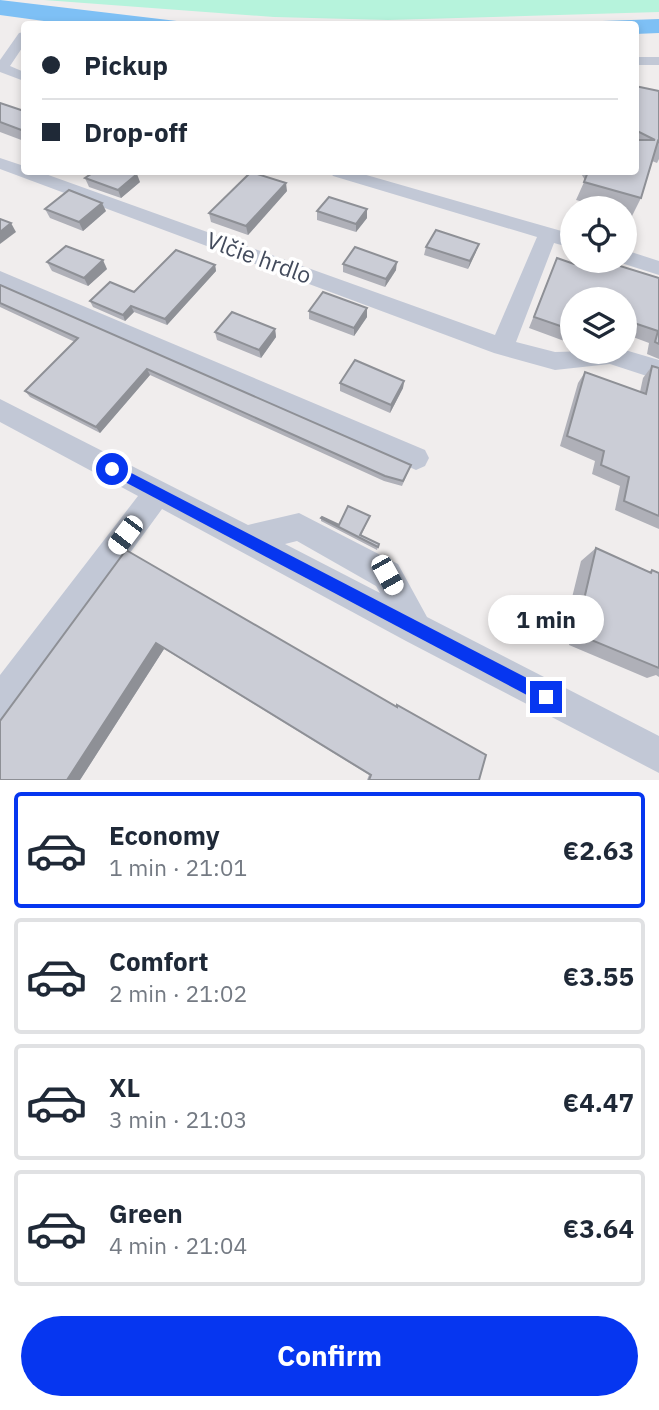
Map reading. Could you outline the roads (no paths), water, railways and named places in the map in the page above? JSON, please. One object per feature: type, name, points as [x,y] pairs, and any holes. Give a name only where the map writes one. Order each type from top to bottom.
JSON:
[{"type":"street","points":[[2,64],[21,40]]},
{"type":"street","points":[[2,64],[21,61]]},
{"type":"street","points":[[639,61],[659,61]]},
{"type":"street","points":[[2,64],[21,75]]},
{"type":"street","name":"Vlčie hrdlo","points":[[27,175],[502,347],[555,361],[610,355],[659,370]]},
{"type":"street","points":[[361,175],[391,179],[560,238]]},
{"type":"street","points":[[502,347],[548,234]]},
{"type":"street","points":[[637,261],[659,268]]},
{"type":"street","points":[[0,278],[416,458]]},
{"type":"street","points":[[0,410],[659,755]]},
{"type":"street","points":[[0,703],[157,493]]},
{"type":"water","points":[[0,0],[177,21],[44,21],[0,15]]},
{"type":"water","points":[[659,19],[659,33],[639,34],[639,21],[603,21]]}]
